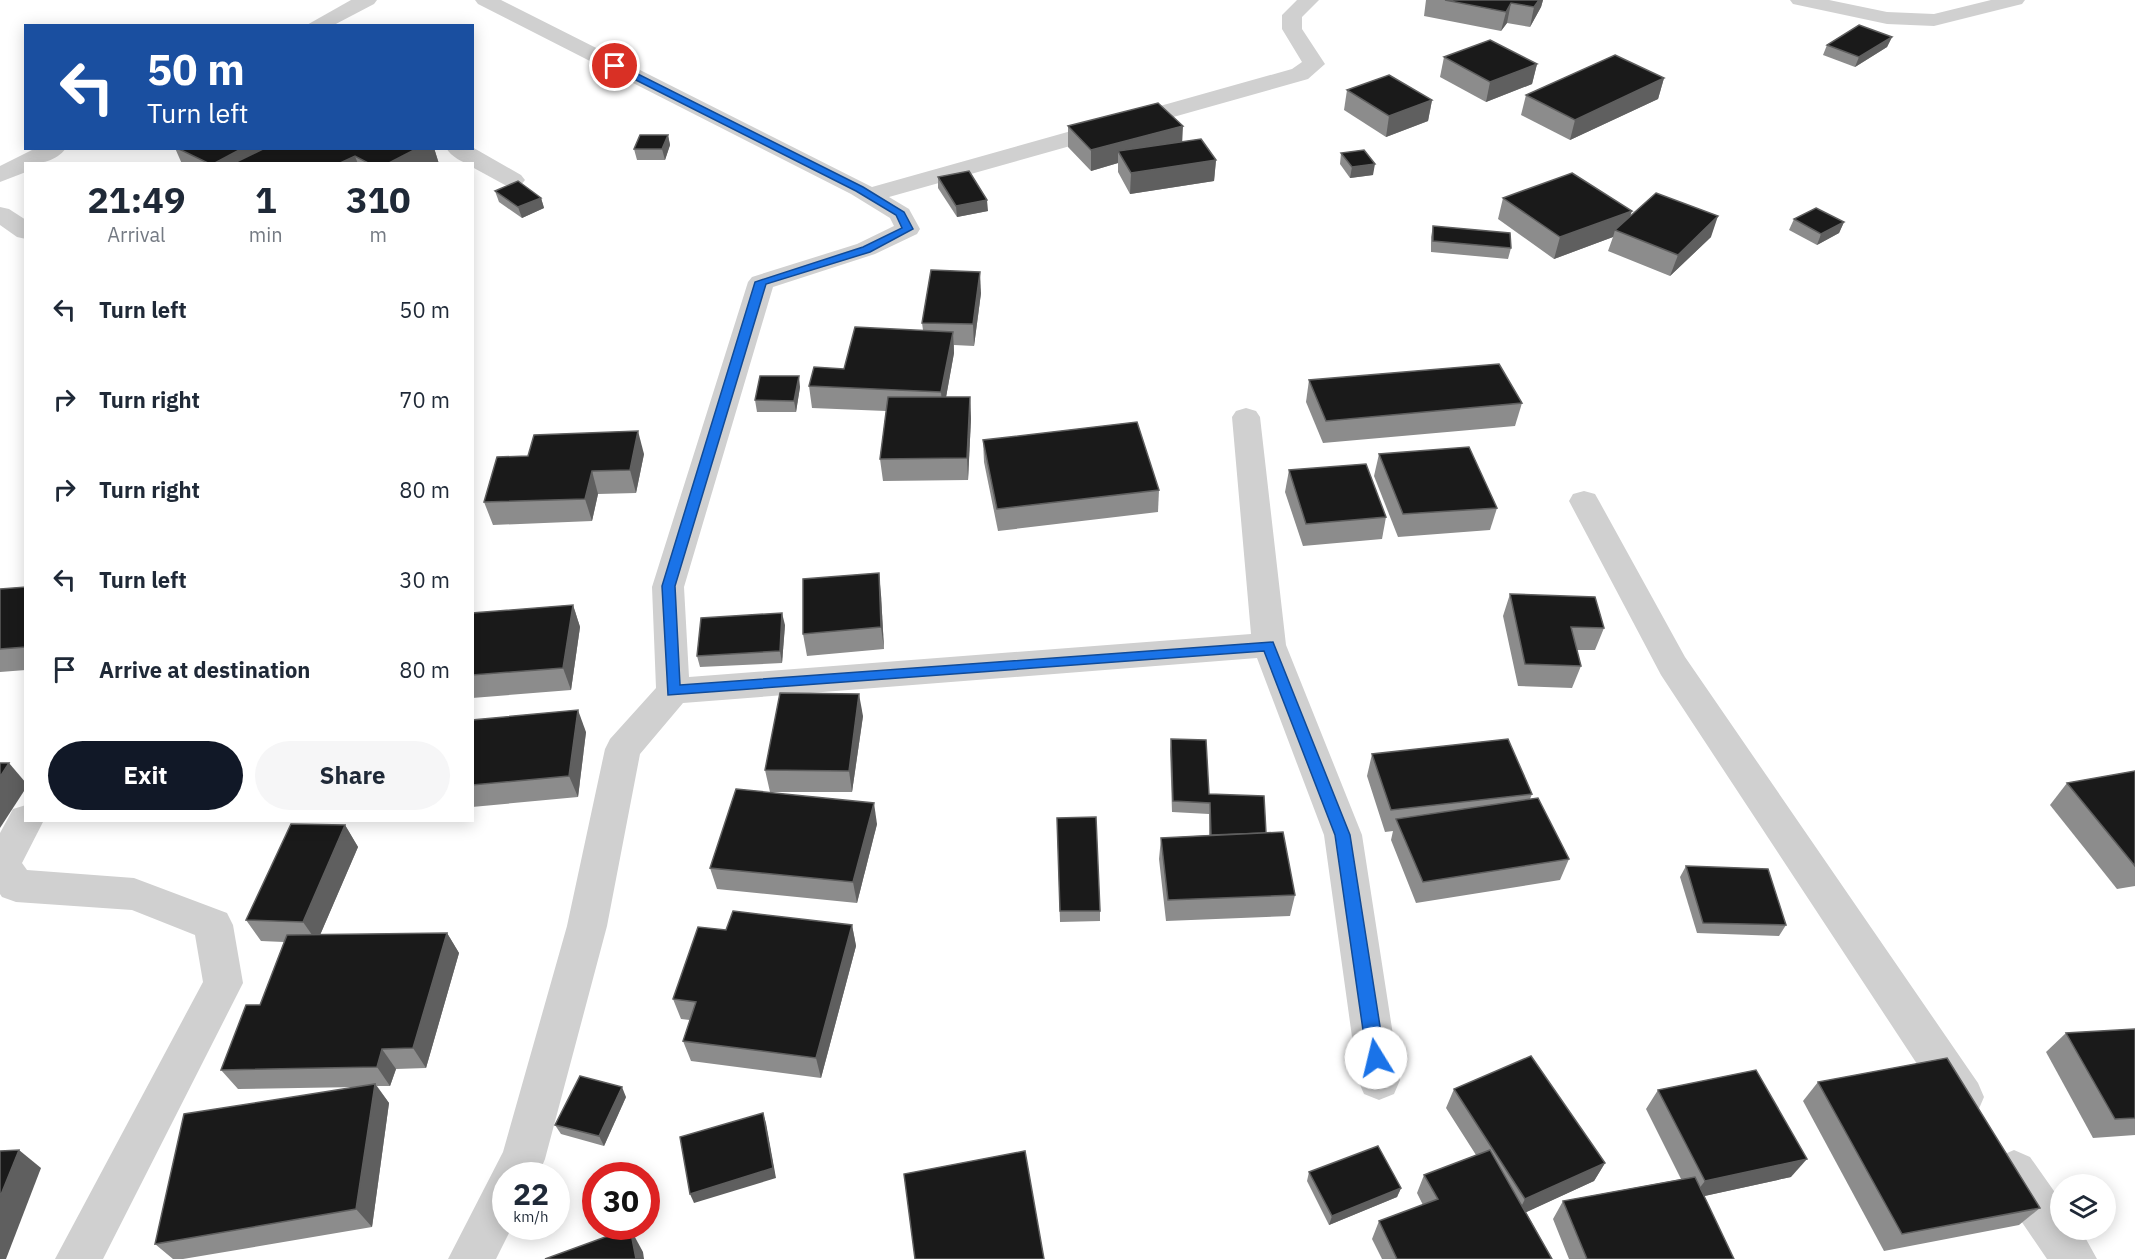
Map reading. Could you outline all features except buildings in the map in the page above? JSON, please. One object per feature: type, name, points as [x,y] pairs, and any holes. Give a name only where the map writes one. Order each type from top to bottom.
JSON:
[{"type":"street","points":[[319,24],[367,0]]},
{"type":"street","points":[[485,0],[869,195],[900,214],[908,229],[866,249],[761,282],[668,586],[673,691],[623,749],[587,926],[521,1162]]},
{"type":"street","points":[[869,195],[1300,74],[1314,64],[1292,29],[1292,15],[1310,0]]},
{"type":"street","points":[[1800,0],[1887,18],[1934,20],[2015,0]]},
{"type":"street","points":[[25,162],[51,150]]},
{"type":"street","points":[[460,150],[513,180]]},
{"type":"street","points":[[0,174],[24,163]]},
{"type":"street","points":[[0,214],[24,231]]},
{"type":"street","points":[[1246,417],[1269,645],[1343,835],[1379,1080]]},
{"type":"street","points":[[1584,501],[1673,666],[2074,1259]]},
{"type":"street","points":[[673,691],[1269,645]]},
{"type":"street","points":[[25,822],[2,865],[16,886],[134,894],[213,925],[223,983],[78,1259]]},
{"type":"street","points":[[471,1259],[492,1219]]},
{"type":"route","points":[[615,66],[859,189],[900,214],[908,229],[866,249],[761,282],[668,586],[673,691],[1269,645],[1343,835],[1376,1058]]}]
